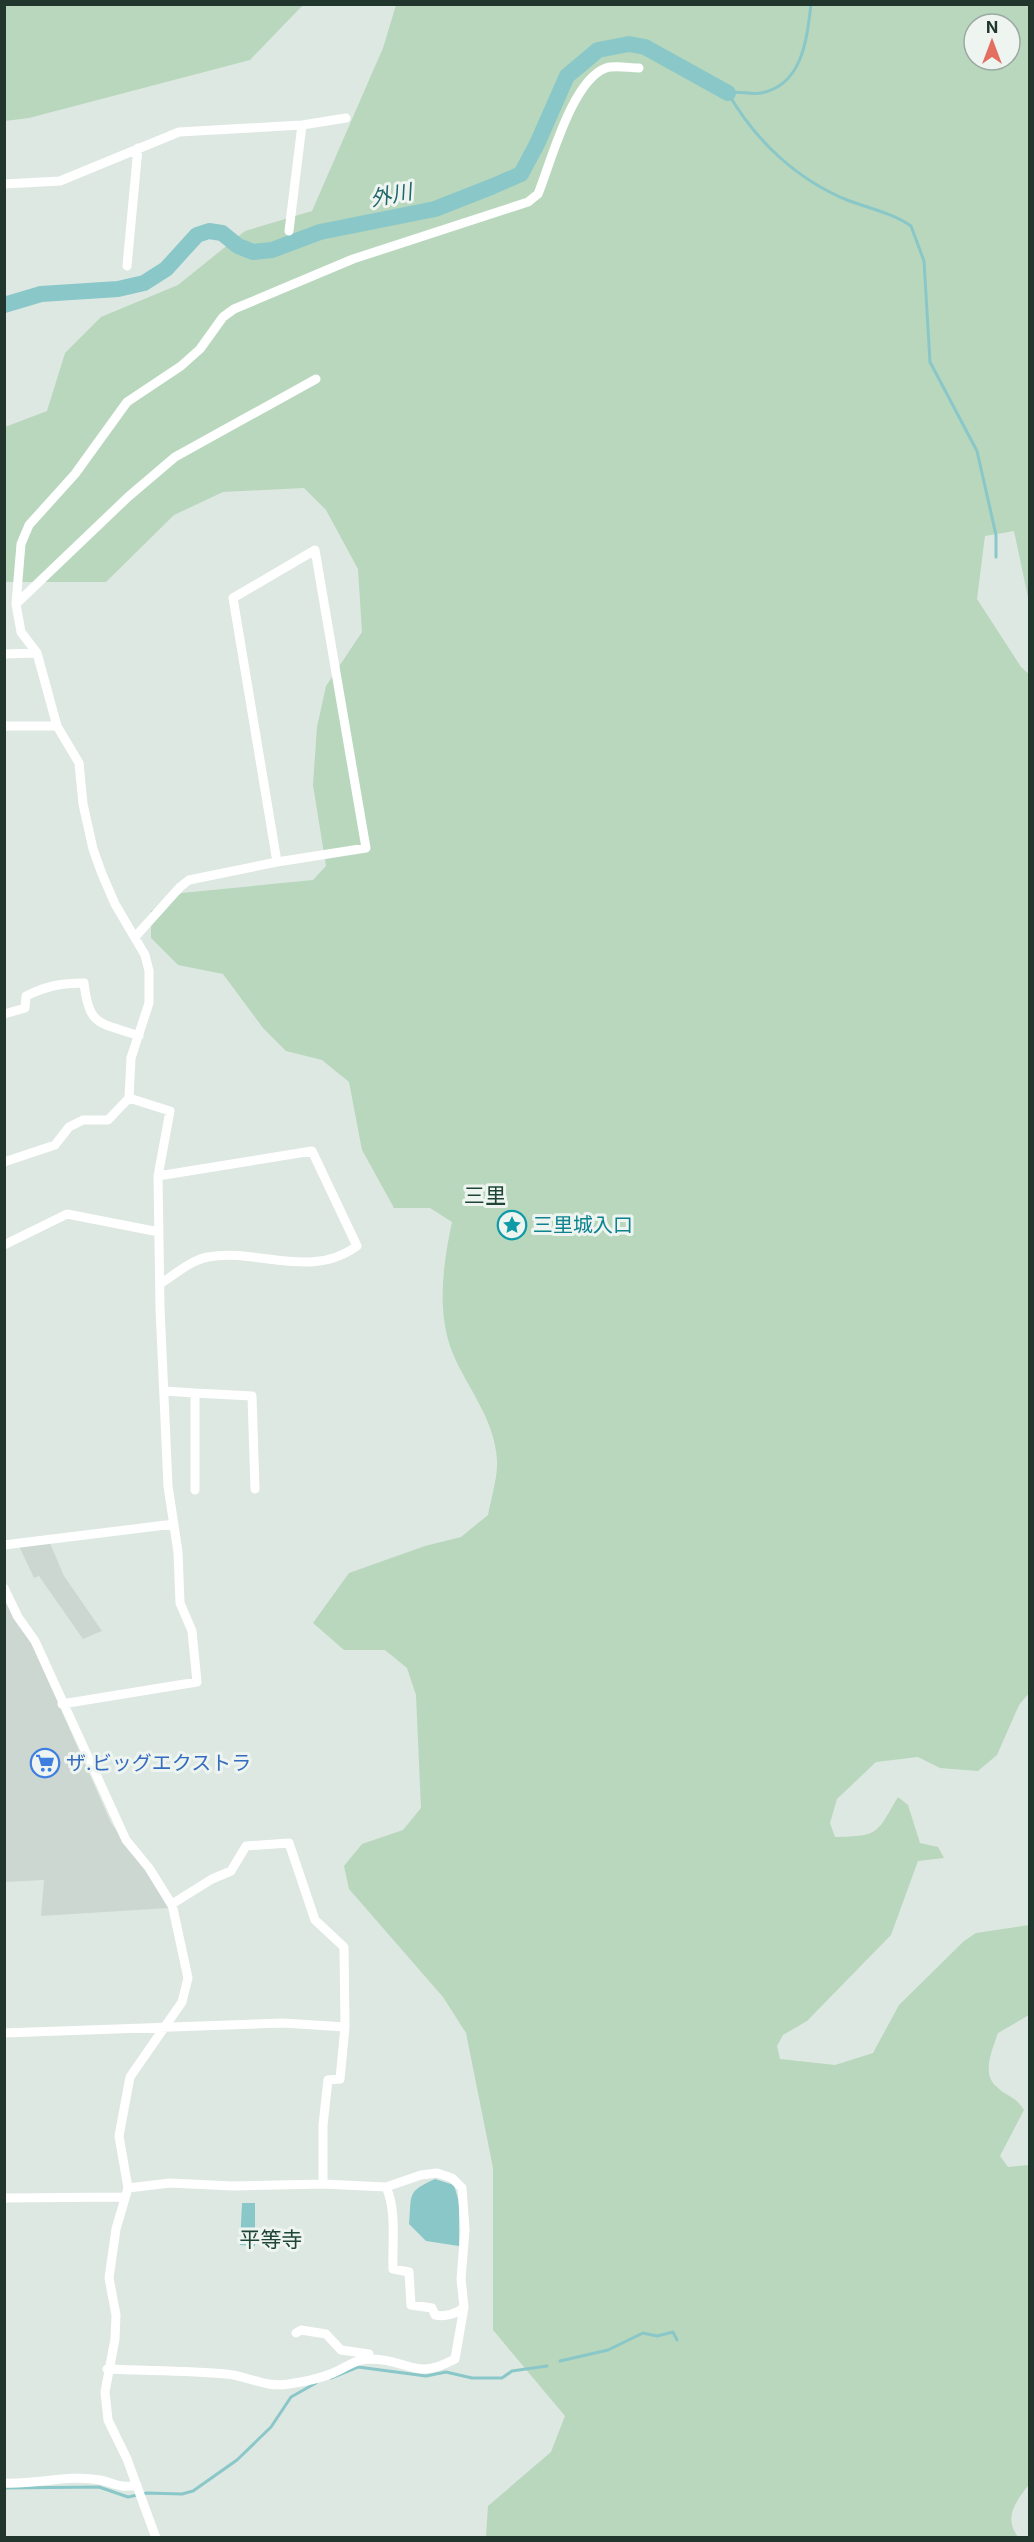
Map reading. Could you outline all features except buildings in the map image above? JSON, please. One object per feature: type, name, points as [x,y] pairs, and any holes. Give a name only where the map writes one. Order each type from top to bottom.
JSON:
[{"type":"street","points":[[4,1162],[55,1145],[69,1127],[83,1119],[108,1120],[129,1098],[131,1058],[149,1003],[149,970],[146,955],[115,904],[102,874],[93,849],[83,804],[79,763],[57,726],[37,652],[21,632],[16,604],[21,544],[28,525],[75,474],[127,402],[181,366],[201,349],[223,317],[254,298],[353,259],[528,202],[538,194],[576,98],[587,82],[608,67],[639,68]]},
{"type":"street","points":[[4,184],[60,181],[179,132],[302,125],[346,118]]},
{"type":"street","points":[[289,231],[302,125]]},
{"type":"street","points":[[127,266],[138,148]]},
{"type":"street","points":[[16,604],[128,497],[175,457],[316,379]]},
{"type":"street","points":[[136,936],[180,886],[189,880],[278,862],[366,848],[315,550],[233,598],[278,862]]},
{"type":"street","points":[[4,654],[37,652]]},
{"type":"street","points":[[4,726],[57,726]]},
{"type":"street","points":[[4,1014],[25,1008],[26,996],[42,988],[60,983],[84,983],[91,1017],[139,1036]]},
{"type":"street","points":[[62,1704],[197,1682],[192,1631],[180,1602],[178,1552],[168,1486],[158,1176],[170,1111],[129,1098]]},
{"type":"street","points":[[158,1176],[312,1151],[357,1246],[322,1261],[285,1263],[244,1257],[207,1257],[160,1284]]},
{"type":"street","points":[[4,1245],[68,1214],[159,1232]]},
{"type":"street","points":[[164,1391],[252,1396],[255,1489]]},
{"type":"street","points":[[195,1393],[195,1490]]},
{"type":"street","points":[[4,1545],[174,1524]]},
{"type":"street","points":[[4,1588],[18,1617],[34,1641],[126,1840],[149,1868],[172,1905],[188,1978],[182,2002],[130,2077],[119,2136],[127,2192],[116,2229],[110,2278],[116,2315],[115,2339],[107,2370],[105,2392],[108,2420],[137,2486],[156,2538]]},
{"type":"street","points":[[172,1905],[212,1879],[231,1871],[246,1846],[289,1843],[315,1920],[344,1947],[345,2027],[340,2079],[328,2080],[323,2125],[323,2184]]},
{"type":"street","points":[[4,2034],[283,2023],[345,2027]]},
{"type":"street","points":[[4,2198],[127,2192],[170,2183],[232,2186],[323,2184],[386,2187],[437,2172],[452,2178],[462,2188],[465,2230],[461,2279],[464,2307],[455,2359],[423,2371],[400,2363],[371,2359],[352,2361],[334,2373],[288,2384],[262,2385],[229,2374],[107,2370]]},
{"type":"street","points":[[386,2187],[390,2195],[392,2217],[393,2269],[409,2272],[411,2305],[432,2308],[435,2315],[440,2316],[459,2312],[464,2307]]},
{"type":"street","points":[[296,2332],[301,2330],[326,2334],[341,2350],[369,2354]]},
{"type":"street","points":[[4,2483],[40,2482],[62,2478],[102,2481],[120,2487],[137,2486]]},
{"type":"shaded area","points":[[49,1541],[64,1576],[102,1631],[83,1639],[39,1576],[34,1578],[19,1546]]},
{"type":"shaded area","name":"ザ.ビッグエクストラ","points":[[4,1597],[13,1618],[32,1644],[111,1823],[145,1869],[168,1908],[41,1916],[44,1880],[5,1882]]},
{"type":"green space","points":[[4,5],[303,5],[250,60],[29,118],[5,121]]},
{"type":"green space","points":[[396,5],[1029,5],[1029,602],[1014,531],[985,536],[977,599],[1021,667],[1029,674],[1029,1693],[1019,1705],[997,1755],[978,1771],[940,1768],[918,1757],[876,1762],[837,1799],[830,1823],[835,1837],[861,1836],[875,1831],[898,1797],[908,1805],[920,1843],[938,1847],[944,1858],[918,1861],[891,1935],[807,2021],[783,2035],[777,2046],[780,2059],[835,2065],[873,2053],[899,2005],[964,1941],[976,1933],[1029,1925],[1029,2015],[998,2033],[989,2067],[989,2074],[996,2086],[1017,2101],[1024,2110],[1000,2156],[1008,2167],[1029,2165],[1030,2483],[1013,2509],[1012,2522],[1018,2537],[486,2537],[488,2506],[551,2452],[565,2416],[493,2330],[493,2168],[466,2033],[443,1997],[349,1889],[344,1866],[362,1844],[403,1830],[421,1808],[416,1695],[407,1668],[385,1650],[344,1650],[313,1623],[349,1573],[425,1546],[461,1537],[488,1515],[496,1473],[495,1445],[480,1405],[453,1354],[444,1322],[444,1271],[452,1222],[430,1208],[394,1208],[362,1150],[349,1082],[322,1060],[286,1051],[263,1028],[223,974],[178,965],[151,938],[151,911],[182,893],[313,880],[326,866],[313,785],[317,727],[326,686],[362,632],[358,569],[326,510],[304,488],[223,492],[174,515],[106,582],[5,582],[5,427],[47,411],[65,353],[101,317],[178,285],[245,231],[312,211],[383,48]]},
{"type":"water","points":[[435,2179],[454,2185],[459,2202],[459,2246],[426,2241],[409,2224],[412,2195],[419,2187]]},
{"type":"water","points":[[242,2203],[255,2203],[255,2246],[240,2245]]},
{"type":"waterway","points":[[811,4],[800,58],[786,80],[775,88],[761,93],[728,93],[764,142],[794,169],[828,191],[888,214],[911,226],[924,261],[930,362],[977,451],[996,535],[996,557]]},
{"type":"waterway","name":"外川","points":[[4,305],[41,294],[118,289],[144,283],[166,269],[197,235],[209,231],[222,233],[238,246],[253,252],[272,250],[320,232],[435,209],[491,187],[521,174],[567,76],[598,50],[629,44],[645,47],[728,93]]},
{"type":"waterway","points":[[560,2361],[608,2350],[643,2333],[657,2336],[673,2332],[677,2340]]},
{"type":"waterway","points":[[331,2378],[358,2367],[426,2376],[446,2372],[472,2378],[502,2378],[512,2371],[547,2366]]},
{"type":"waterway","points":[[4,2488],[99,2487],[128,2497],[147,2493],[182,2494],[193,2491],[237,2460],[271,2427],[291,2397],[316,2383]]},
{"type":"place","name":"三里城入口","points":[[512,1225]]},
{"type":"place","name":"ザ.ビッグエクストラ","points":[[45,1763]]},
{"type":"district","name":"三里","points":[[485,1195]]},
{"type":"district","name":"平等寺","points":[[271,2239]]}]
